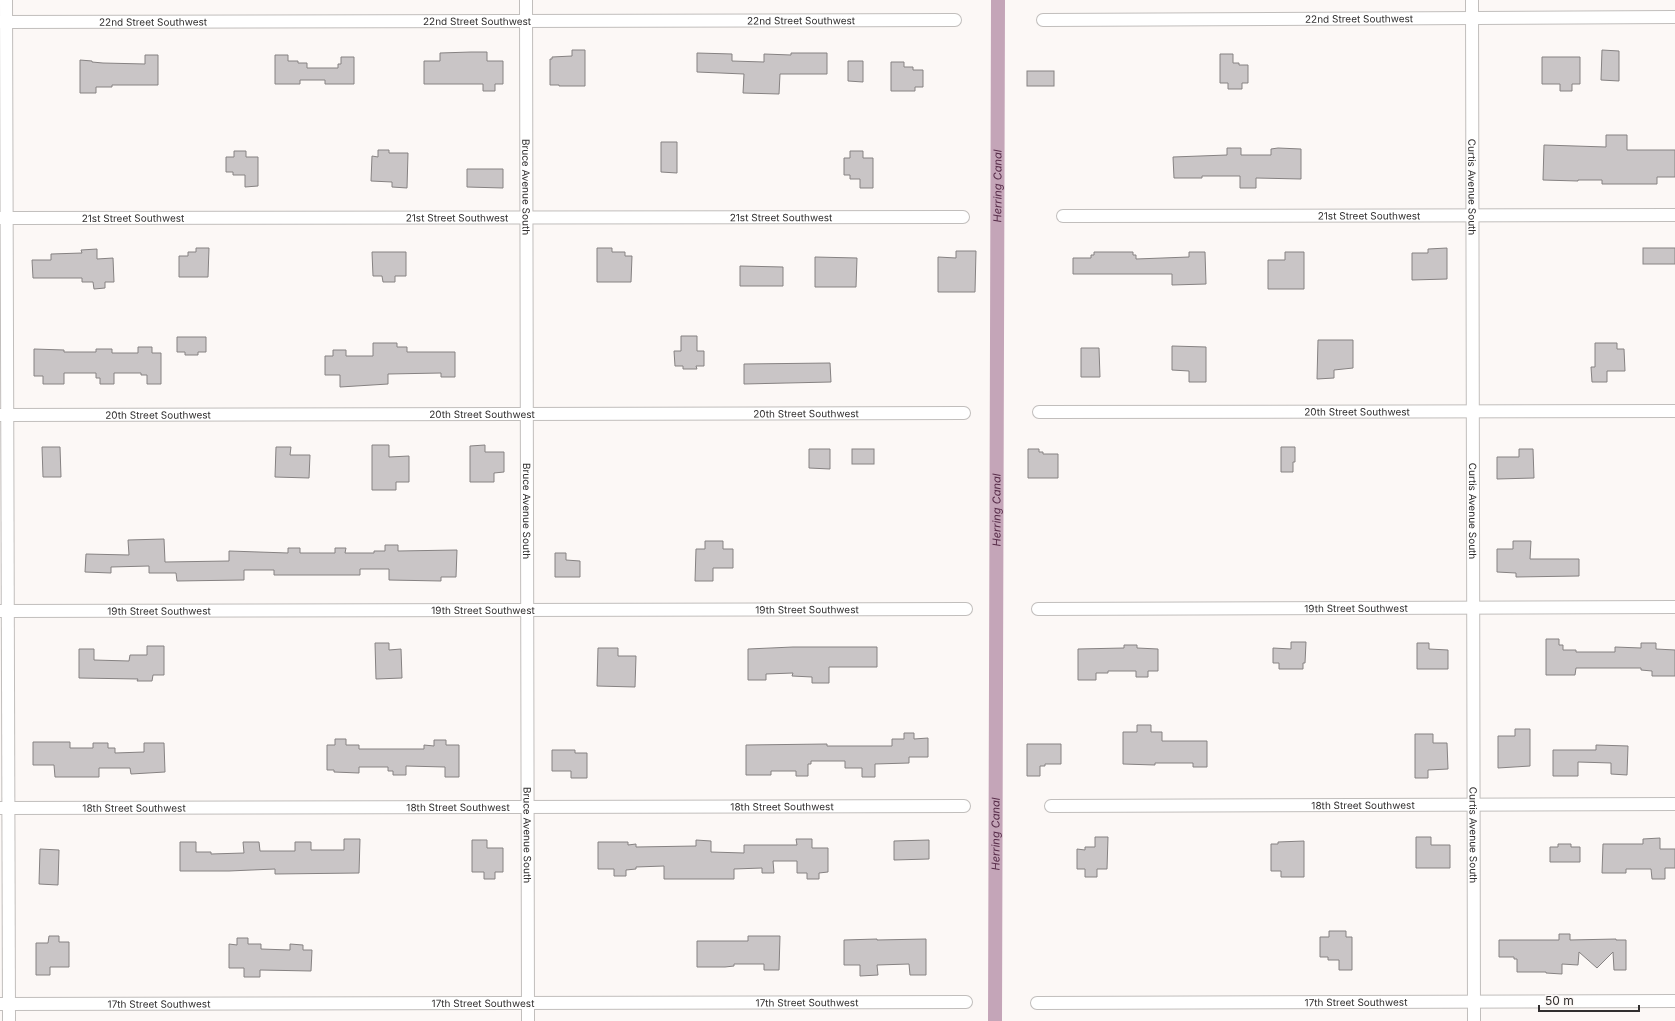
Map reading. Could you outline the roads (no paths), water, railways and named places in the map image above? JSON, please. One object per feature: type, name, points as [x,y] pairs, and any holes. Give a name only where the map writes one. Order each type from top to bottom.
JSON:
[{"type":"street","points":[[6,0],[3,22],[5,1004],[9,1021]]},
{"type":"street","name":"Bruce Avenue South","points":[[526,0],[528,1021]]},
{"type":"street","name":"Curtis Avenue South","points":[[1472,0],[1474,1021]]},
{"type":"street","name":"22nd Street Southwest","points":[[1043,20],[1675,18]]},
{"type":"street","name":"22nd Street Southwest","points":[[3,22],[955,20]]},
{"type":"street","name":"21st Street Southwest","points":[[1063,216],[1675,215]]},
{"type":"street","name":"21st Street Southwest","points":[[4,218],[963,217]]},
{"type":"street","name":"20th Street Southwest","points":[[1039,412],[1675,411]]},
{"type":"street","name":"20th Street Southwest","points":[[4,415],[964,413]]},
{"type":"street","name":"19th Street Southwest","points":[[1038,609],[1675,608]]},
{"type":"street","name":"19th Street Southwest","points":[[4,611],[966,609]]},
{"type":"street","name":"18th Street Southwest","points":[[1051,806],[1675,804]]},
{"type":"street","name":"18th Street Southwest","points":[[5,808],[964,806]]},
{"type":"street","name":"17th Street Southwest","points":[[1037,1003],[1675,1001]]},
{"type":"street","name":"17th Street Southwest","points":[[5,1004],[966,1002]]},
{"type":"waterway","name":"Herring Canal","points":[[995,1021],[998,0]]}]
